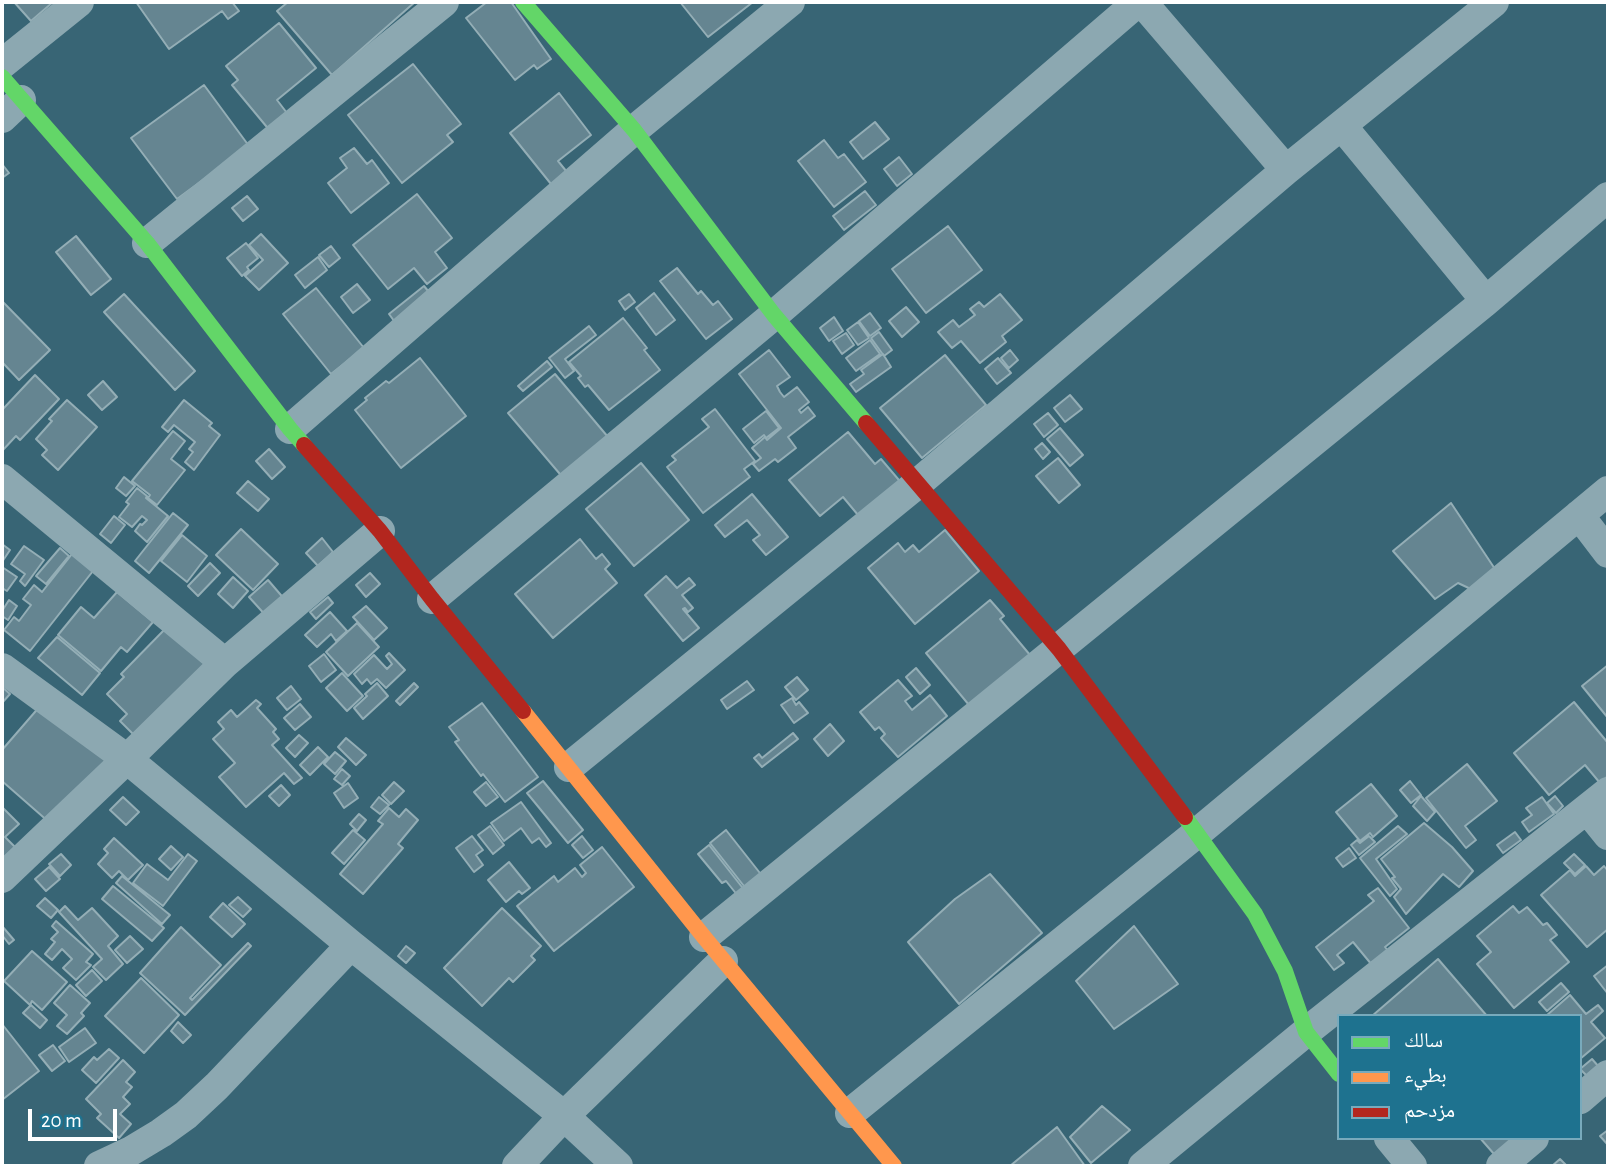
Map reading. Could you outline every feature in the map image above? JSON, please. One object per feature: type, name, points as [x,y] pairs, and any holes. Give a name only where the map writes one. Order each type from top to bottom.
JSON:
[{"type":"street","points":[[2,64],[79,2]]},
{"type":"street","points":[[147,243],[444,2]]},
{"type":"street","points":[[523,2],[634,130],[774,314],[1059,649],[1255,915],[1286,971],[1306,1032],[1337,1071]]},
{"type":"street","points":[[290,429],[634,130],[790,2]]},
{"type":"street","points":[[432,599],[774,314],[1140,2],[1286,170]]},
{"type":"street","points":[[569,767],[917,484],[1286,170],[1494,2]]},
{"type":"street","points":[[2,76],[12,109],[147,243],[290,429],[380,531],[723,961],[894,1166]]},
{"type":"street","points":[[1342,126],[1486,301]]},
{"type":"street","points":[[704,937],[1486,301],[1608,197]]},
{"type":"street","points":[[2,478],[225,663]]},
{"type":"street","points":[[850,1112],[1197,833],[1608,491]]},
{"type":"street","points":[[1579,515],[1608,553]]},
{"type":"street","points":[[2,878],[225,663],[380,531]]},
{"type":"street","points":[[2,668],[127,759],[351,945],[564,1116],[618,1166]]},
{"type":"street","points":[[1143,1166],[1306,1032],[1598,800],[1608,835]]},
{"type":"street","points":[[99,1166],[131,1151],[186,1115],[218,1086],[351,945]]},
{"type":"street","points":[[517,1166],[564,1116],[723,961]]},
{"type":"street","points":[[1582,1097],[1608,1075]]},
{"type":"street","points":[[1392,1140],[1412,1166]]},
{"type":"street","points":[[1501,1166],[1532,1140]]},
{"type":"building","points":[[14,2],[53,2],[31,21]]},
{"type":"building","points":[[136,2],[232,2],[239,11],[228,19],[222,11],[169,49]]},
{"type":"building","points":[[288,2],[415,2],[332,75],[277,11]]},
{"type":"building","points":[[487,2],[511,2],[551,59],[537,69],[534,65],[515,80],[466,18]]},
{"type":"building","points":[[680,2],[753,2],[708,37]]},
{"type":"building","points":[[279,23],[316,68],[277,100],[290,117],[271,132],[232,85],[238,80],[226,66]]},
{"type":"building","points":[[413,64],[461,124],[447,135],[453,142],[402,183],[348,115]]},
{"type":"building","points":[[204,85],[249,146],[177,199],[131,138]]},
{"type":"building","points":[[559,93],[591,135],[558,161],[571,177],[555,189],[510,133]]},
{"type":"building","points":[[875,122],[889,139],[863,159],[850,142]]},
{"type":"building","points":[[824,140],[838,158],[844,154],[866,182],[834,207],[798,161]]},
{"type":"building","points":[[354,148],[367,164],[372,160],[389,183],[351,213],[328,183],[347,168],[340,158]]},
{"type":"building","points":[[899,157],[912,174],[897,186],[884,169]]},
{"type":"building","points":[[2,164],[9,173],[2,178]]},
{"type":"building","points":[[865,191],[876,205],[844,230],[833,216]]},
{"type":"building","points":[[417,194],[452,238],[435,252],[447,268],[427,284],[414,268],[388,289],[353,245]]},
{"type":"building","points":[[247,196],[258,209],[243,221],[232,208]]},
{"type":"building","points":[[948,226],[982,270],[926,313],[892,269]]},
{"type":"building","points":[[261,234],[288,263],[259,290],[245,276],[263,260],[249,245]]},
{"type":"building","points":[[76,236],[111,279],[91,295],[56,252]]},
{"type":"building","points":[[246,243],[258,258],[247,267],[249,270],[242,276],[227,258]]},
{"type":"building","points":[[331,246],[340,258],[329,267],[319,255]]},
{"type":"building","points":[[318,257],[327,270],[305,288],[295,275]]},
{"type":"building","points":[[677,268],[698,294],[701,291],[713,305],[718,301],[732,319],[706,339],[660,281]]},
{"type":"building","points":[[357,284],[370,300],[353,313],[341,297]]},
{"type":"building","points":[[424,286],[433,297],[397,325],[389,314]]},
{"type":"building","points":[[316,288],[364,348],[331,374],[283,314]]},
{"type":"building","points":[[654,293],[675,320],[656,335],[636,308]]},
{"type":"building","points":[[124,294],[195,371],[175,390],[104,312]]},
{"type":"building","points":[[629,294],[635,302],[625,310],[619,301]]},
{"type":"building","points":[[1000,294],[1022,320],[1002,336],[1006,342],[980,363],[961,341],[952,348],[938,332],[953,320],[959,327],[975,315],[970,309],[979,302],[984,307]]},
{"type":"building","points":[[2,301],[50,350],[19,380],[2,362]]},
{"type":"building","points":[[906,307],[919,322],[902,337],[889,321]]},
{"type":"building","points":[[870,313],[881,328],[870,336],[859,321]]},
{"type":"building","points":[[834,317],[843,331],[829,341],[820,328]]},
{"type":"building","points":[[623,318],[647,348],[644,350],[660,370],[609,410],[588,385],[585,387],[578,378],[581,376],[569,362]]},
{"type":"building","points":[[858,322],[869,338],[858,345],[847,330]]},
{"type":"building","points":[[589,326],[596,335],[565,359],[574,371],[565,378],[549,358]]},
{"type":"building","points":[[879,332],[892,350],[884,356],[871,338]]},
{"type":"building","points":[[846,333],[854,345],[842,354],[833,341]]},
{"type":"building","points":[[870,340],[880,354],[856,371],[846,358]]},
{"type":"building","points":[[769,350],[790,377],[777,386],[780,392],[784,397],[797,387],[809,402],[799,410],[801,413],[808,407],[815,416],[788,437],[796,448],[778,462],[775,459],[759,471],[753,464],[761,458],[752,448],[781,428],[739,374]]},
{"type":"building","points":[[1010,350],[1018,360],[1009,368],[1001,358]]},
{"type":"building","points":[[883,354],[891,367],[856,392],[850,384],[864,374],[861,370]]},
{"type":"building","points":[[945,355],[986,405],[922,458],[880,408]]},
{"type":"building","points":[[420,358],[466,416],[401,468],[355,410],[386,381],[389,383]]},
{"type":"building","points":[[998,358],[1011,373],[997,384],[985,369]]},
{"type":"building","points":[[547,361],[552,367],[523,391],[518,386]]},
{"type":"building","points":[[555,374],[608,437],[565,480],[508,413]]},
{"type":"building","points":[[35,375],[59,399],[20,440],[16,436],[2,451],[2,410]]},
{"type":"building","points":[[103,381],[117,397],[102,410],[88,395]]},
{"type":"building","points":[[1070,395],[1082,409],[1065,422],[1054,408]]},
{"type":"building","points":[[67,400],[97,427],[58,470],[42,455],[47,450],[36,439],[52,421],[49,419]]},
{"type":"building","points":[[184,400],[212,423],[209,426],[220,435],[194,470],[185,462],[193,452],[189,449],[195,442],[174,425],[168,432],[162,427]]},
{"type":"building","points":[[715,409],[755,461],[744,469],[750,477],[703,513],[667,467],[676,460],[672,456],[709,427],[702,419]]},
{"type":"building","points":[[766,411],[779,428],[754,443],[743,429]]},
{"type":"building","points":[[1048,413],[1058,425],[1044,437],[1034,424]]},
{"type":"building","points":[[1060,428],[1083,455],[1070,466],[1047,439]]},
{"type":"building","points":[[173,431],[185,441],[171,459],[185,470],[157,505],[148,498],[150,495],[132,481]]},
{"type":"building","points":[[848,432],[875,464],[881,459],[904,486],[863,521],[843,497],[820,516],[789,480]]},
{"type":"building","points":[[1042,443],[1050,452],[1043,459],[1035,449]]},
{"type":"building","points":[[269,449],[285,467],[272,479],[256,461]]},
{"type":"building","points":[[1058,458],[1080,485],[1059,503],[1036,476]]},
{"type":"building","points":[[641,463],[689,520],[634,566],[586,509]]},
{"type":"building","points":[[124,477],[135,486],[126,496],[116,488]]},
{"type":"building","points":[[248,481],[269,499],[258,511],[237,493]]},
{"type":"building","points":[[137,488],[168,516],[147,542],[135,531],[147,520],[142,516],[132,527],[119,517]]},
{"type":"building","points":[[752,494],[788,537],[766,555],[753,540],[760,535],[747,520],[725,537],[715,525]]},
{"type":"building","points":[[1451,503],[1495,569],[1475,591],[1458,583],[1435,599],[1393,551]]},
{"type":"building","points":[[173,513],[188,525],[149,573],[135,561]]},
{"type":"building","points":[[114,516],[125,525],[111,543],[100,534]]},
{"type":"building","points":[[241,529],[278,564],[253,590],[216,555]]},
{"type":"building","points":[[945,530],[979,571],[915,624],[868,568],[898,543],[905,552],[913,545],[919,552]]},
{"type":"building","points":[[182,535],[207,556],[187,582],[161,561]]},
{"type":"building","points":[[322,538],[333,552],[318,566],[306,553]]},
{"type":"building","points":[[580,539],[596,559],[602,554],[610,564],[605,569],[617,583],[553,638],[515,594]]},
{"type":"building","points":[[2,544],[10,550],[2,562]]},
{"type":"building","points":[[24,546],[44,560],[25,586],[20,581],[25,574],[11,564]]},
{"type":"building","points":[[60,548],[69,556],[46,584],[36,576]]},
{"type":"building","points":[[72,554],[93,571],[30,651],[4,630],[14,617],[19,621],[31,605],[23,599],[34,585],[42,592]]},
{"type":"building","points":[[210,563],[220,573],[198,596],[188,586]]},
{"type":"building","points":[[2,567],[17,577],[7,591],[2,588]]},
{"type":"building","points":[[370,573],[380,584],[366,597],[356,585]]},
{"type":"building","points":[[666,576],[677,588],[689,578],[695,585],[682,595],[693,608],[688,612],[683,609],[699,628],[683,641],[645,595]]},
{"type":"building","points":[[233,577],[248,591],[233,608],[218,594]]},
{"type":"building","points":[[268,580],[286,601],[268,618],[249,597]]},
{"type":"building","points":[[117,592],[153,622],[127,652],[121,647],[101,671],[58,635],[81,607],[94,618]]},
{"type":"building","points":[[328,597],[333,603],[316,619],[310,612]]},
{"type":"building","points":[[9,600],[17,606],[8,620],[2,616],[2,611]]},
{"type":"building","points":[[990,600],[1004,616],[1000,619],[1030,655],[969,705],[926,653]]},
{"type":"building","points":[[366,606],[387,628],[374,640],[353,617]]},
{"type":"building","points":[[330,612],[347,631],[336,641],[331,634],[317,647],[305,635]]},
{"type":"building","points":[[357,623],[379,647],[348,676],[326,652]]},
{"type":"building","points":[[167,627],[207,666],[136,737],[120,721],[127,714],[107,694],[124,677],[121,674]]},
{"type":"building","points":[[57,637],[100,673],[82,695],[38,658]]},
{"type":"building","points":[[389,653],[405,670],[386,688],[377,679],[371,684],[367,679],[362,684],[354,674],[374,655],[387,669],[392,664],[386,656]]},
{"type":"building","points":[[324,654],[336,670],[321,682],[309,666]]},
{"type":"building","points":[[1608,665],[1608,718],[1582,686]]},
{"type":"building","points":[[916,668],[930,685],[920,694],[906,677]]},
{"type":"building","points":[[342,673],[363,696],[347,711],[326,688]]},
{"type":"building","points":[[797,677],[808,690],[796,700],[785,687]]},
{"type":"building","points":[[898,680],[912,696],[905,701],[912,710],[930,695],[947,716],[898,757],[881,738],[885,734],[879,727],[875,730],[860,712]]},
{"type":"building","points":[[747,681],[754,690],[727,709],[721,700]]},
{"type":"building","points":[[377,683],[388,696],[363,719],[354,708]]},
{"type":"building","points":[[414,683],[418,687],[400,705],[396,701]]},
{"type":"building","points":[[291,686],[301,699],[287,710],[277,698]]},
{"type":"building","points":[[2,687],[10,694],[2,703]]},
{"type":"building","points":[[792,698],[796,705],[799,702],[808,713],[794,723],[781,705]]},
{"type":"building","points":[[256,700],[261,704],[257,708],[276,729],[273,732],[279,739],[272,745],[302,778],[294,784],[284,773],[246,807],[219,777],[235,763],[213,739],[224,729],[218,722],[231,710],[237,717]]},
{"type":"building","points":[[1574,702],[1608,743],[1608,776],[1600,783],[1585,765],[1549,795],[1514,753]]},
{"type":"building","points":[[482,703],[538,777],[505,802],[455,742],[459,740],[449,727]]},
{"type":"building","points":[[300,704],[311,717],[295,730],[284,718]]},
{"type":"building","points":[[41,705],[116,764],[50,823],[2,781],[2,750]]},
{"type":"building","points":[[830,724],[844,741],[828,756],[814,739]]},
{"type":"building","points":[[793,733],[798,739],[762,767],[754,758],[759,754],[762,758]]},
{"type":"building","points":[[299,735],[308,743],[295,757],[286,748]]},
{"type":"building","points":[[346,738],[366,755],[356,765],[338,747]]},
{"type":"building","points":[[318,747],[328,757],[310,775],[300,765]]},
{"type":"building","points":[[335,752],[346,761],[335,774],[324,764]]},
{"type":"building","points":[[1467,764],[1497,801],[1465,826],[1476,840],[1466,848],[1426,798]]},
{"type":"building","points":[[342,769],[350,776],[342,785],[334,779]]},
{"type":"building","points":[[543,781],[583,830],[568,843],[527,793]]},
{"type":"building","points":[[1410,781],[1421,795],[1411,803],[1400,790]]},
{"type":"building","points":[[394,782],[404,791],[391,804],[382,795]]},
{"type":"building","points":[[486,782],[498,797],[486,806],[474,792]]},
{"type":"building","points":[[348,783],[358,798],[344,808],[334,793]]},
{"type":"building","points":[[1371,784],[1397,816],[1373,837],[1370,833],[1360,841],[1336,812]]},
{"type":"building","points":[[281,785],[290,795],[279,806],[269,796]]},
{"type":"building","points":[[1421,796],[1435,812],[1427,821],[1413,806]]},
{"type":"building","points":[[1555,796],[1563,806],[1556,813],[1547,803]]},
{"type":"building","points":[[123,797],[139,812],[126,825],[110,810]]},
{"type":"building","points":[[379,797],[389,805],[380,814],[371,807]]},
{"type":"building","points":[[1542,797],[1554,814],[1529,832],[1522,822],[1532,815],[1526,808]]},
{"type":"building","points":[[521,802],[551,843],[546,847],[539,838],[532,843],[521,828],[504,841],[491,823]]},
{"type":"building","points":[[2,807],[19,824],[5,837],[17,849],[5,861],[2,857]]},
{"type":"building","points":[[389,808],[399,817],[406,809],[418,820],[398,844],[403,848],[363,894],[340,874],[383,824],[378,821]]},
{"type":"building","points":[[359,814],[366,820],[357,831],[350,824]]},
{"type":"building","points":[[1424,823],[1452,847],[1473,871],[1459,887],[1443,874],[1406,914],[1394,897],[1401,889],[1381,859]]},
{"type":"building","points":[[490,826],[504,845],[493,854],[478,835]]},
{"type":"building","points":[[1398,826],[1407,834],[1376,859],[1397,889],[1390,896],[1360,858]]},
{"type":"building","points":[[353,830],[365,840],[344,864],[332,853]]},
{"type":"building","points":[[726,830],[767,882],[751,895],[710,843]]},
{"type":"building","points":[[1515,832],[1521,840],[1503,853],[1497,845]]},
{"type":"building","points":[[472,836],[483,850],[476,855],[483,865],[474,872],[456,848]]},
{"type":"building","points":[[582,836],[593,850],[583,858],[572,845]]},
{"type":"building","points":[[1369,836],[1375,842],[1359,855],[1351,845],[1357,840],[1360,843]]},
{"type":"building","points":[[114,838],[143,865],[128,880],[119,871],[112,878],[98,864],[108,853],[104,849]]},
{"type":"building","points":[[709,845],[749,896],[742,901],[726,881],[722,883],[698,854]]},
{"type":"building","points":[[171,846],[183,857],[171,870],[159,859]]},
{"type":"building","points":[[602,847],[634,887],[554,951],[517,906],[554,876],[558,882],[575,868],[582,877],[586,873],[580,865]]},
{"type":"building","points":[[1349,848],[1356,858],[1343,867],[1336,858]]},
{"type":"building","points":[[61,854],[71,865],[60,876],[49,864]]},
{"type":"building","points":[[188,854],[197,861],[163,906],[133,883],[147,864],[168,880]]},
{"type":"building","points":[[1574,854],[1585,865],[1575,874],[1564,863]]},
{"type":"building","points":[[509,862],[530,888],[522,894],[519,891],[506,902],[488,880]]},
{"type":"building","points":[[1586,866],[1594,875],[1604,866],[1608,871],[1608,929],[1587,947],[1541,895],[1570,870],[1575,876]]},
{"type":"building","points":[[49,867],[60,879],[46,891],[35,879]]},
{"type":"building","points":[[990,874],[1042,933],[959,1004],[908,942],[955,899]]},
{"type":"building","points":[[122,876],[170,915],[162,924],[116,883]]},
{"type":"building","points":[[113,886],[164,928],[152,941],[102,899]]},
{"type":"building","points":[[1378,888],[1409,928],[1385,947],[1389,952],[1372,965],[1353,942],[1337,955],[1344,963],[1334,970],[1316,947],[1374,901],[1368,895]]},
{"type":"building","points":[[238,897],[251,909],[243,917],[229,905]]},
{"type":"building","points":[[45,898],[58,910],[51,918],[37,906]]},
{"type":"building","points":[[223,903],[245,924],[232,937],[210,917]]},
{"type":"building","points":[[65,906],[78,920],[92,908],[118,936],[108,946],[123,964],[106,980],[93,967],[102,959],[59,912]]},
{"type":"building","points":[[1513,906],[1519,913],[1527,907],[1543,925],[1547,923],[1557,935],[1550,940],[1569,962],[1514,1008],[1477,964],[1491,952],[1477,936]]},
{"type":"building","points":[[502,908],[541,946],[531,956],[535,960],[513,982],[509,978],[482,1006],[444,968]]},
{"type":"building","points":[[56,921],[93,954],[86,962],[91,965],[76,980],[63,968],[72,959],[62,949],[52,960],[45,954],[55,942],[51,939],[58,932],[52,926]]},
{"type":"building","points":[[2,926],[14,940],[9,944],[2,935]]},
{"type":"building","points":[[1134,926],[1178,984],[1114,1029],[1076,981]]},
{"type":"building","points":[[181,927],[221,965],[190,998],[192,1000],[248,943],[251,946],[185,1015],[140,973]]},
{"type":"building","points":[[130,936],[143,949],[127,963],[115,950]]},
{"type":"building","points":[[406,946],[415,953],[406,963],[398,956]]},
{"type":"building","points":[[32,951],[67,982],[42,1010],[32,1001],[30,1005],[4,981]]},
{"type":"building","points":[[1438,959],[1485,1014],[1374,1014]]},
{"type":"building","points":[[1608,965],[1608,994],[1594,976]]},
{"type":"building","points":[[92,970],[102,981],[86,996],[76,985]]},
{"type":"building","points":[[141,978],[179,1015],[144,1053],[105,1016]]},
{"type":"building","points":[[1561,983],[1569,992],[1547,1011],[1539,1002]]},
{"type":"building","points":[[70,985],[90,1003],[81,1013],[84,1016],[67,1034],[57,1026],[67,1015],[54,1003]]},
{"type":"building","points":[[1570,995],[1586,1014],[1598,1005],[1603,1011],[1591,1022],[1605,1038],[1582,1057],[1582,1014],[1548,1014]]},
{"type":"building","points":[[31,1005],[47,1020],[40,1028],[23,1013]]},
{"type":"building","points":[[178,1022],[191,1035],[183,1043],[171,1031]]},
{"type":"building","points":[[2,1024],[39,1071],[2,1100]]},
{"type":"building","points":[[85,1028],[96,1043],[69,1062],[59,1047]]},
{"type":"building","points":[[53,1045],[65,1061],[52,1071],[39,1055]]},
{"type":"building","points":[[109,1049],[119,1058],[96,1083],[82,1070],[94,1057],[97,1060]]},
{"type":"building","points":[[1592,1059],[1599,1067],[1588,1077],[1582,1067]]},
{"type":"building","points":[[123,1060],[135,1072],[126,1082],[132,1087],[123,1097],[130,1104],[120,1114],[131,1124],[119,1138],[97,1118],[101,1114],[86,1099]]},
{"type":"building","points":[[1102,1106],[1130,1130],[1091,1163],[1070,1137]]},
{"type":"building","points":[[1057,1127],[1085,1166],[1010,1166]]},
{"type":"building","points":[[1608,1130],[1608,1145],[1600,1136]]},
{"type":"building","points":[[1482,1140],[1525,1140],[1501,1162]]},
{"type":"building","points":[[1560,1159],[1567,1166],[1552,1166]]},
{"type":"traffic: fast","points":[[523,2],[634,130],[774,315],[866,423]]},
{"type":"traffic: fast","points":[[2,77],[147,243],[304,445]]},
{"type":"traffic: fast","points":[[1185,817],[1255,914],[1285,971],[1306,1032],[1337,1071]]},
{"type":"traffic: slow","points":[[523,711],[704,937],[894,1166]]},
{"type":"traffic: jam","points":[[866,423],[1059,649],[1185,817]]},
{"type":"traffic: jam","points":[[304,445],[380,531],[523,711]]}]
